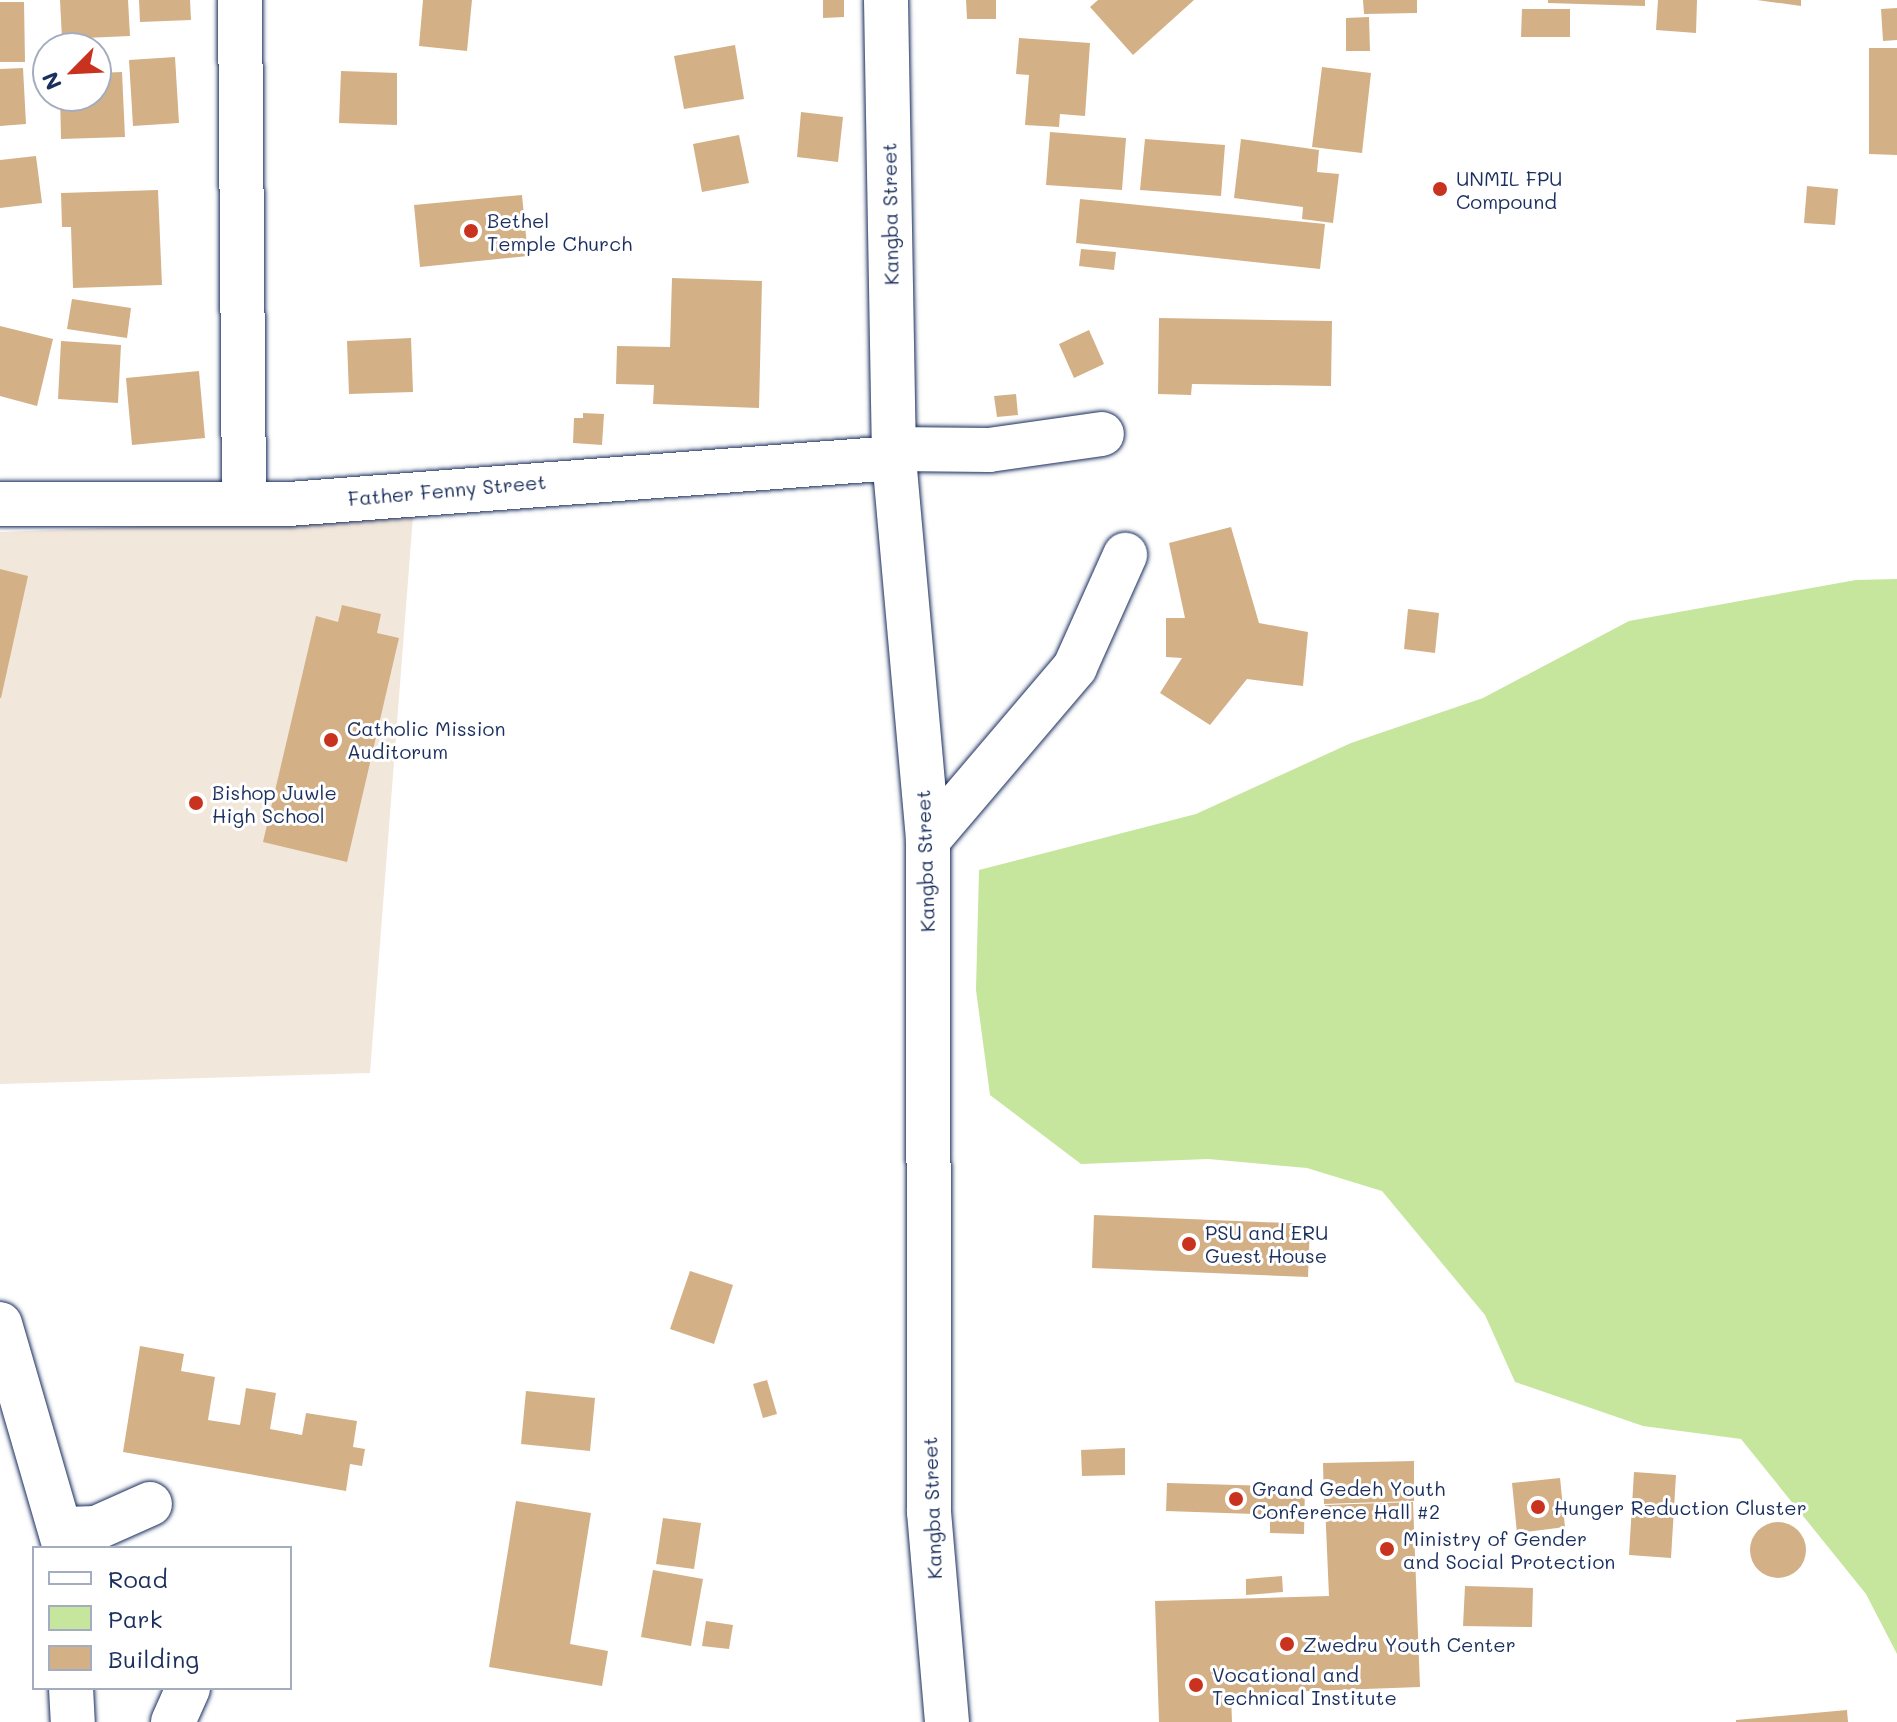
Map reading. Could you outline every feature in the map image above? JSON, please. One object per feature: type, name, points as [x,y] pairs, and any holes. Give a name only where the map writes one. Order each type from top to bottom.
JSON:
[{"type":"street","points":[[240,0],[244,503]]},
{"type":"street","name":"Kangba Street","points":[[886,0],[894,454],[928,840],[929,1512],[947,1722]]},
{"type":"street","name":"Father Fenny Street","points":[[0,504],[244,503],[894,454],[989,450],[1102,434]]},
{"type":"street","points":[[928,840],[1075,667],[1125,555]]},
{"type":"street","points":[[0,1324],[65,1539],[150,1504]]},
{"type":"street","points":[[71,1690],[73,1722]]},
{"type":"street","points":[[173,1722],[187,1690]]},
{"type":"shaded area","name":"Bishop Juwle High School","points":[[413,516],[370,1073],[0,1084],[0,532]]},
{"type":"green space","points":[[1897,579],[1897,1654],[1866,1594],[1741,1439],[1643,1426],[1515,1382],[1485,1315],[1382,1191],[1307,1168],[1208,1159],[1081,1164],[990,1095],[976,990],[979,870],[1196,814],[1351,743],[1483,698],[1629,621],[1856,580]]},
{"type":"building","points":[[60,0],[128,0],[130,36],[112,37],[112,32],[62,32]]},
{"type":"building","points":[[139,0],[190,0],[191,20],[140,22]]},
{"type":"building","points":[[423,0],[472,0],[467,51],[419,46]]},
{"type":"building","points":[[823,0],[844,0],[844,17],[823,18]]},
{"type":"building","points":[[966,0],[996,0],[996,19],[967,19]]},
{"type":"building","points":[[1098,0],[1194,0],[1133,55],[1090,7]]},
{"type":"building","points":[[1363,0],[1417,0],[1417,13],[1364,14]]},
{"type":"building","points":[[1548,0],[1645,0],[1645,6],[1548,3]]},
{"type":"building","points":[[1658,0],[1697,0],[1696,33],[1656,30]]},
{"type":"building","points":[[1757,0],[1801,0],[1801,6]]},
{"type":"building","points":[[0,2],[24,2],[25,62],[0,62]]},
{"type":"building","points":[[1897,8],[1897,40],[1883,41],[1881,9]]},
{"type":"building","points":[[1522,9],[1570,9],[1570,37],[1521,37]]},
{"type":"building","points":[[1369,17],[1370,51],[1346,51],[1346,18]]},
{"type":"building","points":[[1019,38],[1090,43],[1085,116],[1060,114],[1059,127],[1025,125],[1029,75],[1016,74]]},
{"type":"building","points":[[735,45],[744,99],[684,109],[674,56]]},
{"type":"building","points":[[1869,48],[1897,48],[1897,155],[1869,154]]},
{"type":"building","points":[[175,57],[179,123],[133,126],[129,60]]},
{"type":"building","points":[[1322,67],[1371,73],[1362,153],[1312,147]]},
{"type":"building","points":[[23,68],[26,124],[0,126],[0,69]]},
{"type":"building","points":[[341,71],[397,73],[397,125],[339,123]]},
{"type":"building","points":[[112,72],[122,72],[125,137],[61,139],[60,112],[112,112]]},
{"type":"building","points":[[801,112],[843,117],[838,162],[797,157]]},
{"type":"building","points":[[1050,132],[1126,138],[1122,190],[1046,185]]},
{"type":"building","points":[[739,135],[749,183],[702,192],[693,144]]},
{"type":"building","points":[[1145,139],[1225,145],[1221,196],[1140,190]]},
{"type":"building","points":[[1241,139],[1319,150],[1317,172],[1339,174],[1333,223],[1302,219],[1303,207],[1234,198]]},
{"type":"building","points":[[36,156],[42,203],[0,208],[0,160]]},
{"type":"building","points":[[1807,186],[1838,189],[1835,225],[1804,223]]},
{"type":"building","points":[[158,190],[162,285],[73,288],[71,227],[62,227],[61,193]]},
{"type":"building","name":"Bethel Temple Church","points":[[522,195],[528,256],[420,267],[414,205]]},
{"type":"building","points":[[1080,199],[1325,224],[1320,269],[1076,243]]},
{"type":"building","points":[[1081,249],[1116,252],[1114,270],[1079,266]]},
{"type":"building","points":[[672,278],[762,281],[759,408],[653,404],[654,385],[616,384],[617,346],[670,347]]},
{"type":"building","points":[[72,299],[131,308],[127,338],[67,329]]},
{"type":"building","points":[[1159,318],[1332,321],[1331,386],[1192,384],[1191,395],[1158,394]]},
{"type":"building","points":[[0,326],[53,339],[37,406],[0,396]]},
{"type":"building","points":[[1089,330],[1104,364],[1074,378],[1059,344]]},
{"type":"building","points":[[411,338],[413,392],[349,394],[347,341]]},
{"type":"building","points":[[61,341],[121,345],[118,403],[58,399]]},
{"type":"building","points":[[199,371],[205,438],[132,445],[126,378]]},
{"type":"building","points":[[1016,394],[1018,415],[997,417],[994,396]]},
{"type":"building","points":[[583,413],[604,414],[602,445],[573,443],[574,418],[583,418]]},
{"type":"building","points":[[1231,527],[1259,623],[1308,632],[1303,686],[1247,679],[1210,725],[1160,693],[1182,658],[1166,657],[1166,618],[1185,618],[1169,543]]},
{"type":"building","points":[[0,569],[28,576],[1,698],[0,698]]},
{"type":"building","name":"Catholic Mission Auditorum","points":[[342,605],[381,614],[377,633],[399,638],[347,862],[263,842],[316,616],[338,622]]},
{"type":"building","points":[[1408,609],[1439,613],[1435,653],[1404,649]]},
{"type":"building","points":[[1094,1215],[1310,1224],[1308,1277],[1092,1268]]},
{"type":"building","points":[[690,1271],[733,1285],[714,1344],[670,1329]]},
{"type":"building","points":[[140,1346],[184,1354],[181,1371],[215,1377],[208,1420],[240,1425],[246,1388],[276,1393],[270,1429],[302,1435],[306,1413],[357,1421],[353,1447],[365,1449],[362,1466],[350,1464],[346,1491],[123,1452]]},
{"type":"building","points":[[767,1380],[777,1414],[763,1418],[753,1384]]},
{"type":"building","points":[[526,1391],[595,1398],[590,1451],[521,1444]]},
{"type":"building","points":[[1125,1448],[1125,1475],[1082,1476],[1081,1450]]},
{"type":"building","points":[[1414,1461],[1414,1501],[1324,1504],[1323,1463]]},
{"type":"building","points":[[1634,1472],[1676,1475],[1671,1558],[1629,1555]]},
{"type":"building","points":[[1560,1478],[1565,1527],[1517,1533],[1512,1483]]},
{"type":"building","name":"Grand Gedeh Youth Conference Hall #2","points":[[1167,1483],[1305,1487],[1304,1534],[1270,1533],[1270,1518],[1254,1514],[1166,1511]]},
{"type":"building","points":[[516,1501],[591,1513],[570,1644],[608,1651],[602,1686],[489,1667]]},
{"type":"building","name":"Zwedru Youth Center","points":[[1413,1502],[1420,1687],[1231,1694],[1232,1722],[1159,1722],[1155,1601],[1329,1596],[1325,1505]]},
{"type":"building","points":[[663,1518],[701,1523],[694,1569],[656,1564]]},
{"type":"building","points":[[1778,1522],[1798,1530],[1806,1550],[1798,1570],[1778,1578],[1758,1570],[1750,1550],[1758,1530]]},
{"type":"building","points":[[653,1570],[703,1579],[691,1646],[641,1637]]},
{"type":"building","points":[[1282,1576],[1283,1592],[1246,1595],[1246,1579]]},
{"type":"building","points":[[1465,1586],[1533,1588],[1532,1627],[1463,1626]]},
{"type":"building","points":[[706,1621],[733,1625],[729,1649],[702,1646]]},
{"type":"building","points":[[1847,1710],[1848,1722],[1736,1722],[1736,1720]]},
{"type":"place","name":"UNMIL FPU Compound","points":[[1440,189]]},
{"type":"place","name":"Bethel Temple Church","points":[[471,231]]},
{"type":"place","name":"Catholic Mission Auditorum","points":[[331,740]]},
{"type":"place","name":"Bishop Juwle High School","points":[[196,803]]},
{"type":"place","name":"PSU and ERU Guest House","points":[[1189,1244]]},
{"type":"place","name":"Grand Gedeh Youth Conference Hall #2","points":[[1236,1499]]},
{"type":"place","name":"Hunger Reduction Cluster","points":[[1538,1507]]},
{"type":"place","name":"Ministry of Gender and Social Protection","points":[[1387,1549]]},
{"type":"place","name":"Zwedru Youth Center","points":[[1287,1644]]},
{"type":"place","name":"Vocational and Technical Institute","points":[[1196,1685]]}]
